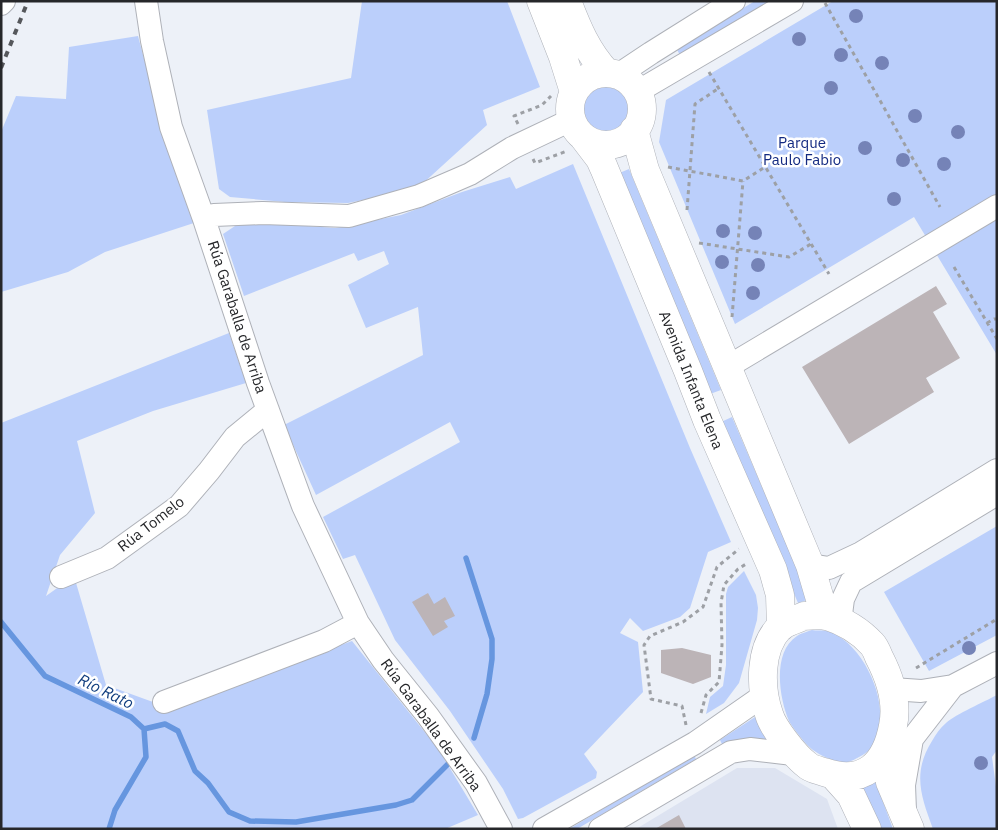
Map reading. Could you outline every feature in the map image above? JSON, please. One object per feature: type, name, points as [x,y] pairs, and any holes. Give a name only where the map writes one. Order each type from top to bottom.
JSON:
[{"type":"street","points":[[1,4],[4,1]]},
{"type":"street","name":"Rúa Garaballa de Arriba","points":[[146,1],[152,41],[171,126],[268,410],[303,506],[358,623],[383,660],[428,716],[476,783],[501,829]]},
{"type":"street","points":[[540,1],[563,57],[563,93],[570,101],[575,136]]},
{"type":"street","points":[[204,218],[214,215],[263,214],[349,216],[420,196],[470,174],[525,142],[575,136],[606,145],[626,138],[639,121],[642,112],[641,102],[621,80],[590,52],[567,1]]},
{"type":"street","points":[[621,80],[651,53],[734,1]]},
{"type":"street","points":[[563,93],[597,74],[621,80],[792,1]]},
{"type":"street","points":[[634,130],[645,170],[729,366],[833,619]]},
{"type":"street","name":"Avenida Infanta Elena","points":[[575,136],[600,159],[604,168],[707,420],[772,570],[780,595],[781,627]]},
{"type":"street","points":[[729,366],[997,206]]},
{"type":"street","name":"Rúa Tomelo","points":[[61,576],[107,558],[179,506],[235,437],[268,410]]},
{"type":"street","points":[[810,565],[829,568],[861,553],[997,470]]},
{"type":"street","points":[[833,619],[850,582],[997,494]]},
{"type":"street","points":[[907,824],[890,782],[888,747],[895,714],[892,689],[888,673],[873,645],[854,628],[833,619],[804,616],[781,627],[770,643],[765,654],[763,679],[764,695],[769,716],[793,754],[808,767],[834,776],[856,775],[873,768],[888,747],[953,686],[997,663]]},
{"type":"street","points":[[164,702],[324,642],[358,623]]},
{"type":"street","points":[[892,689],[921,691],[953,686]]},
{"type":"street","points":[[907,824],[904,785],[912,739],[953,686]]},
{"type":"street","points":[[544,829],[695,743],[764,695]]},
{"type":"street","points":[[600,829],[731,752],[750,749],[793,754]]},
{"type":"street","points":[[834,776],[852,795],[867,829]]},
{"type":"path","points":[[825,3],[940,207]]},
{"type":"path","points":[[708,71],[829,274]]},
{"type":"path","points":[[686,219],[695,104],[718,88]]},
{"type":"path","points":[[563,93],[514,116],[535,163],[575,136]]},
{"type":"path","points":[[665,167],[743,181],[766,167]]},
{"type":"path","points":[[731,323],[743,181]]},
{"type":"path","points":[[696,242],[789,257],[811,244]]},
{"type":"path","points":[[954,267],[997,339]]},
{"type":"path","points":[[987,323],[994,318],[997,319]]},
{"type":"path","points":[[687,728],[682,706],[652,700],[644,645],[650,636],[683,622],[703,607],[717,567],[739,548]]},
{"type":"path","points":[[702,719],[701,712],[706,695],[719,682],[722,645],[721,603],[724,585],[738,569],[751,561]]},
{"type":"path","points":[[916,668],[997,619]]},
{"type":"shaded area","points":[[737,768],[775,768],[827,799],[838,829],[636,829]]},
{"type":"green space","points":[[362,1],[507,1],[540,87],[483,110],[487,125],[420,186],[402,192],[348,203],[285,202],[230,197],[219,189],[207,110],[351,78]]},
{"type":"green space","points":[[755,1],[770,1],[680,55],[676,48]]},
{"type":"green space","name":"Parque Paulo Fabio","points":[[833,1],[997,1],[997,355],[914,217],[735,324],[659,142],[666,100]]},
{"type":"green space","points":[[138,36],[167,144],[197,222],[105,252],[68,272],[1,292],[1,132],[16,96],[66,99],[69,47]]},
{"type":"green space","points":[[606,87],[618,91],[624,97],[628,109],[624,121],[618,127],[606,131],[594,127],[588,121],[584,109],[588,97],[594,91]]},
{"type":"green space","points":[[573,164],[690,448],[731,542],[708,552],[690,608],[680,617],[643,631],[630,618],[620,633],[638,642],[643,692],[584,754],[597,772],[596,778],[518,819],[503,789],[450,711],[395,640],[355,555],[343,559],[323,517],[460,442],[450,422],[316,495],[284,425],[423,355],[418,307],[366,328],[348,285],[389,264],[384,251],[358,261],[354,253],[244,296],[223,234],[235,226],[249,222],[336,228],[401,215],[462,192],[510,177],[516,189]]},
{"type":"green space","points":[[629,169],[721,390],[710,394],[617,174]]},
{"type":"green space","points":[[229,333],[246,383],[153,411],[77,441],[95,513],[60,555],[46,596],[74,576],[106,685],[164,706],[233,684],[352,641],[439,750],[478,815],[445,829],[1,829],[1,423]]},
{"type":"green space","points":[[732,417],[810,599],[798,603],[721,422]]},
{"type":"green space","points":[[997,526],[997,635],[929,671],[884,592]]},
{"type":"green space","points":[[744,571],[756,595],[757,620],[739,683],[724,703],[706,714],[710,697],[723,686],[726,665],[726,594],[728,587]]},
{"type":"green space","points":[[812,630],[827,631],[839,636],[849,644],[867,667],[877,694],[880,722],[875,742],[865,753],[848,762],[830,759],[813,750],[793,728],[785,711],[780,676],[784,653],[789,643],[797,636]]},
{"type":"green space","points":[[997,695],[997,750],[992,757],[997,794],[997,829],[933,829],[922,795],[921,785],[920,774],[926,753],[946,723]]},
{"type":"green space","points":[[755,717],[768,740],[723,746],[720,740]]},
{"type":"green space","points":[[694,755],[696,759],[577,829],[569,829]]},
{"type":"green space","points":[[879,778],[879,791],[893,829],[878,829],[858,787]]},
{"type":"building","points":[[936,286],[947,304],[933,312],[960,358],[926,378],[934,392],[849,444],[802,367]]},
{"type":"building","points":[[428,593],[434,604],[445,597],[455,616],[444,621],[448,627],[433,636],[412,602]]},
{"type":"building","points":[[682,648],[711,655],[711,677],[693,684],[661,673],[661,650]]},
{"type":"building","points":[[679,815],[686,829],[655,829]]},
{"type":"waterway","points":[[466,558],[492,639],[492,659],[487,694],[474,738]]},
{"type":"waterway","name":"Río Rato","points":[[1,622],[45,676],[131,717],[144,729],[146,757],[115,810],[109,829]]},
{"type":"waterway","points":[[144,729],[165,724],[178,731],[195,771],[208,783],[229,812],[250,821],[296,822],[396,805],[412,800],[451,761]]},
{"type":"railway","points":[[1,68],[28,1]]}]
